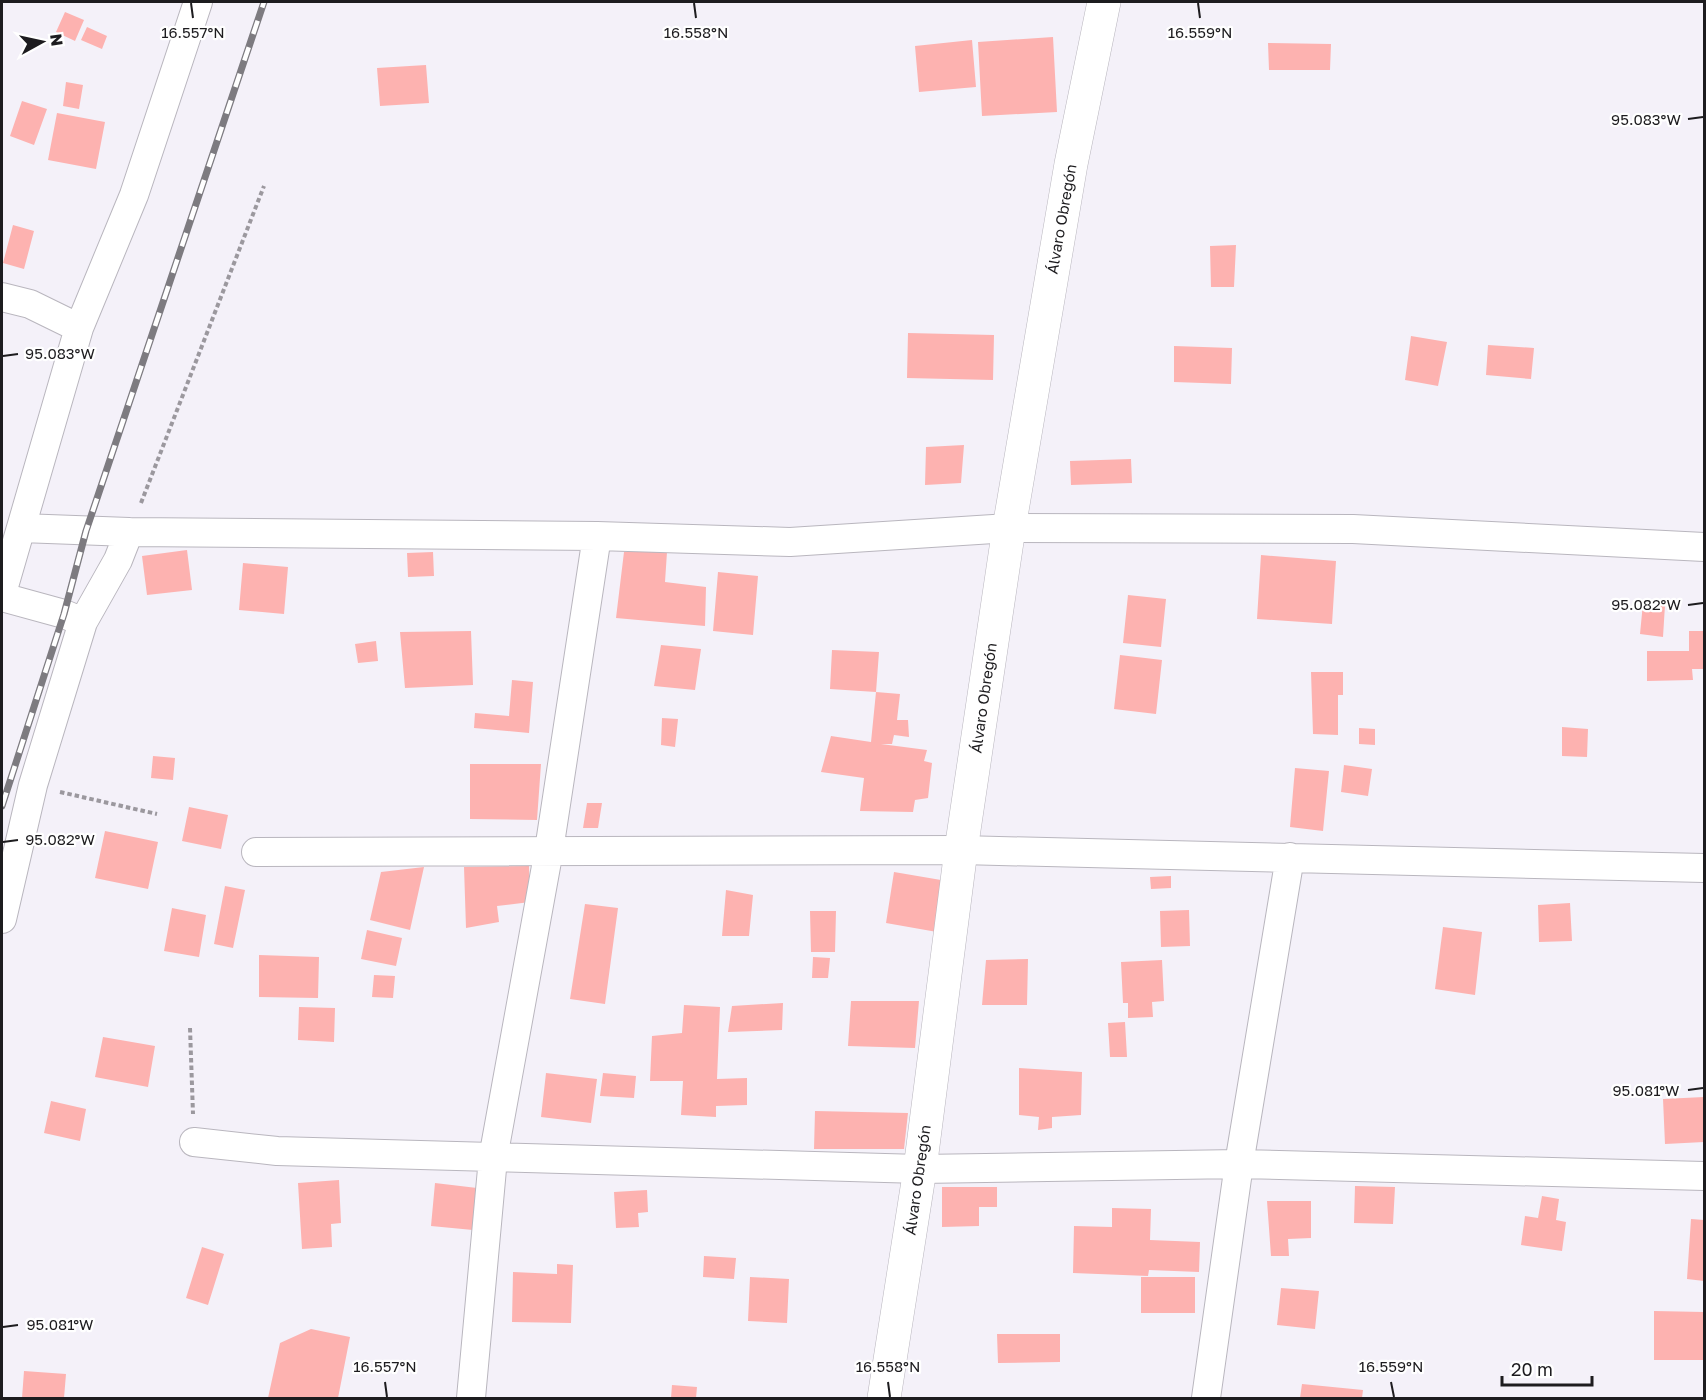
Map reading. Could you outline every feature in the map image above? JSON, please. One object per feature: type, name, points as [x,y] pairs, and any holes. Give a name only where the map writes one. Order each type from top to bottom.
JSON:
[{"type":"street","points":[[83,622],[2,595],[79,328],[134,195],[198,2]]},
{"type":"street","name":"Álvaro Obregón","points":[[884,1398],[921,1168],[961,850],[1009,528],[1071,164],[1104,2]]},
{"type":"street","points":[[2,297],[30,304],[79,328]]},
{"type":"street","points":[[21,528],[129,532],[597,536],[790,542],[1009,528],[1353,529],[1704,547]]},
{"type":"street","points":[[2,919],[33,786],[83,622],[118,561],[129,532]]},
{"type":"street","points":[[471,1398],[493,1158],[549,850],[597,536]]},
{"type":"street","points":[[256,852],[961,850],[1704,868]]},
{"type":"street","points":[[1206,1398],[1239,1164],[1290,857]]},
{"type":"street","points":[[194,1142],[277,1151],[921,1168],[1239,1164],[1704,1176]]},
{"type":"path","points":[[129,532],[264,186]]},
{"type":"path","points":[[33,786],[157,814]]},
{"type":"path","points":[[190,1028],[194,1142]]},
{"type":"building","points":[[65,12],[84,20],[75,41],[56,32]]},
{"type":"building","points":[[87,27],[107,36],[102,49],[81,40]]},
{"type":"building","points":[[1053,37],[1057,112],[982,116],[978,42]]},
{"type":"building","points":[[972,40],[976,87],[919,92],[915,46]]},
{"type":"building","points":[[1268,43],[1331,44],[1330,70],[1269,70]]},
{"type":"building","points":[[426,65],[429,103],[380,106],[377,68]]},
{"type":"building","points":[[66,82],[83,85],[79,109],[63,106]]},
{"type":"building","points":[[22,101],[47,109],[34,145],[10,136]]},
{"type":"building","points":[[57,113],[105,122],[96,169],[48,160]]},
{"type":"building","points":[[13,225],[34,231],[24,269],[3,263]]},
{"type":"building","points":[[1236,245],[1234,287],[1211,287],[1210,246]]},
{"type":"building","points":[[908,333],[994,335],[993,380],[907,378]]},
{"type":"building","points":[[1411,336],[1447,342],[1438,386],[1405,380]]},
{"type":"building","points":[[1488,345],[1534,348],[1531,379],[1486,375]]},
{"type":"building","points":[[1174,346],[1232,348],[1231,384],[1174,382]]},
{"type":"building","points":[[964,445],[961,483],[925,485],[926,447]]},
{"type":"building","points":[[1131,459],[1132,483],[1071,485],[1070,461]]},
{"type":"building","points":[[187,550],[192,590],[147,595],[142,556]]},
{"type":"building","points":[[433,552],[434,576],[408,577],[407,553]]},
{"type":"building","points":[[624,552],[667,552],[665,582],[706,587],[705,626],[616,618]]},
{"type":"building","points":[[1261,555],[1336,561],[1332,624],[1257,619]]},
{"type":"building","points":[[243,563],[288,567],[284,614],[239,610]]},
{"type":"building","points":[[718,572],[758,576],[753,635],[713,631]]},
{"type":"building","points":[[1128,595],[1166,599],[1161,647],[1123,643]]},
{"type":"building","points":[[1643,603],[1665,605],[1663,637],[1640,634]]},
{"type":"building","points":[[471,631],[473,685],[405,688],[400,632]]},
{"type":"building","points":[[1689,631],[1704,631],[1704,669],[1692,669],[1693,680],[1647,681],[1647,651],[1689,651]]},
{"type":"building","points":[[376,641],[378,661],[358,663],[355,644]]},
{"type":"building","points":[[661,645],[701,649],[695,690],[654,686]]},
{"type":"building","points":[[832,650],[879,652],[876,692],[830,689]]},
{"type":"building","points":[[1120,655],[1162,660],[1156,714],[1114,709]]},
{"type":"building","points":[[1311,672],[1343,672],[1343,695],[1338,695],[1338,735],[1313,734]]},
{"type":"building","points":[[512,680],[533,682],[529,733],[474,728],[475,713],[509,716]]},
{"type":"building","points":[[876,692],[900,694],[897,720],[908,720],[909,737],[894,735],[892,744],[881,744],[927,750],[924,761],[932,763],[928,798],[915,800],[913,812],[860,811],[864,778],[821,772],[831,736],[871,742]]},
{"type":"building","points":[[662,718],[678,719],[675,747],[661,745]]},
{"type":"building","points":[[1562,727],[1588,729],[1587,757],[1562,756]]},
{"type":"building","points":[[1359,728],[1375,729],[1375,745],[1359,744]]},
{"type":"building","points":[[153,756],[175,758],[173,780],[151,778]]},
{"type":"building","points":[[470,764],[541,764],[537,820],[470,819]]},
{"type":"building","points":[[1344,765],[1372,769],[1368,796],[1341,792]]},
{"type":"building","points":[[1295,768],[1329,771],[1323,831],[1290,827]]},
{"type":"building","points":[[587,803],[602,803],[598,828],[583,828]]},
{"type":"building","points":[[189,807],[228,815],[221,849],[182,841]]},
{"type":"building","points":[[105,831],[158,842],[148,889],[95,878]]},
{"type":"building","points":[[529,866],[530,902],[497,906],[499,922],[466,928],[464,867]]},
{"type":"building","points":[[424,867],[410,930],[370,920],[381,872]]},
{"type":"building","points":[[894,872],[941,880],[937,932],[886,923]]},
{"type":"building","points":[[1171,876],[1171,888],[1151,889],[1150,877]]},
{"type":"building","points":[[225,886],[245,890],[233,948],[214,944]]},
{"type":"building","points":[[726,890],[753,895],[749,936],[722,936]]},
{"type":"building","points":[[1570,903],[1572,941],[1539,942],[1538,905]]},
{"type":"building","points":[[585,904],[618,908],[605,1004],[570,999]]},
{"type":"building","points":[[172,908],[206,915],[199,957],[164,951]]},
{"type":"building","points":[[1189,910],[1190,946],[1161,947],[1160,911]]},
{"type":"building","points":[[810,911],[836,911],[835,952],[811,952]]},
{"type":"building","points":[[1443,927],[1482,932],[1475,995],[1435,989]]},
{"type":"building","points":[[367,930],[402,938],[396,966],[361,959]]},
{"type":"building","points":[[259,955],[319,957],[318,998],[259,997]]},
{"type":"building","points":[[813,957],[830,958],[828,978],[812,978]]},
{"type":"building","points":[[1028,959],[1027,1005],[982,1005],[986,960]]},
{"type":"building","points":[[1162,960],[1164,1001],[1152,1002],[1153,1017],[1128,1018],[1128,1003],[1123,1003],[1121,962]]},
{"type":"building","points":[[374,975],[395,976],[393,998],[372,997]]},
{"type":"building","points":[[851,1001],[919,1001],[915,1048],[848,1046]]},
{"type":"building","points":[[783,1003],[782,1030],[728,1032],[732,1006]]},
{"type":"building","points":[[684,1005],[720,1007],[717,1079],[747,1078],[747,1105],[716,1106],[716,1117],[681,1115],[683,1081],[650,1081],[652,1036],[682,1033]]},
{"type":"building","points":[[299,1007],[335,1008],[334,1042],[298,1040]]},
{"type":"building","points":[[1125,1022],[1127,1057],[1110,1057],[1108,1023]]},
{"type":"building","points":[[103,1037],[155,1046],[148,1087],[95,1077]]},
{"type":"building","points":[[1019,1068],[1082,1072],[1081,1115],[1052,1117],[1052,1128],[1038,1130],[1039,1117],[1019,1115]]},
{"type":"building","points":[[546,1073],[597,1079],[591,1123],[541,1117]]},
{"type":"building","points":[[603,1073],[636,1076],[634,1098],[600,1096]]},
{"type":"building","points":[[1704,1097],[1704,1142],[1665,1144],[1663,1099]]},
{"type":"building","points":[[51,1101],[86,1109],[80,1141],[44,1133]]},
{"type":"building","points":[[815,1111],[908,1113],[904,1149],[814,1149]]},
{"type":"building","points":[[339,1180],[341,1223],[331,1224],[332,1247],[302,1249],[298,1183]]},
{"type":"building","points":[[435,1183],[477,1188],[473,1230],[431,1226]]},
{"type":"building","points":[[1355,1186],[1395,1187],[1393,1224],[1354,1223]]},
{"type":"building","points":[[942,1187],[997,1187],[997,1207],[979,1207],[979,1226],[942,1227]]},
{"type":"building","points":[[647,1190],[648,1212],[638,1213],[639,1227],[616,1228],[614,1192]]},
{"type":"building","points":[[1542,1196],[1559,1199],[1556,1220],[1566,1222],[1562,1251],[1521,1245],[1525,1216],[1538,1218]]},
{"type":"building","points":[[1267,1201],[1311,1201],[1311,1238],[1288,1239],[1289,1256],[1271,1256]]},
{"type":"building","points":[[1112,1208],[1151,1209],[1150,1240],[1200,1242],[1199,1272],[1149,1270],[1148,1276],[1073,1273],[1074,1226],[1112,1227]]},
{"type":"building","points":[[1691,1219],[1704,1220],[1704,1281],[1687,1279]]},
{"type":"building","points":[[202,1247],[224,1254],[208,1305],[186,1298]]},
{"type":"building","points":[[704,1256],[736,1258],[734,1279],[703,1277]]},
{"type":"building","points":[[557,1264],[573,1265],[571,1323],[512,1322],[513,1272],[557,1274]]},
{"type":"building","points":[[750,1277],[789,1279],[787,1323],[748,1321]]},
{"type":"building","points":[[1141,1277],[1195,1277],[1195,1313],[1141,1313]]},
{"type":"building","points":[[1281,1288],[1319,1291],[1315,1329],[1277,1325]]},
{"type":"building","points":[[1654,1311],[1704,1312],[1704,1360],[1654,1360]]},
{"type":"building","points":[[311,1329],[350,1337],[338,1398],[268,1398],[280,1343]]},
{"type":"building","points":[[997,1334],[1060,1334],[1060,1362],[998,1363]]},
{"type":"building","points":[[24,1371],[66,1374],[64,1398],[22,1398]]},
{"type":"building","points":[[1302,1384],[1363,1390],[1362,1398],[1300,1398]]},
{"type":"building","points":[[672,1385],[697,1387],[696,1398],[671,1398]]},
{"type":"railway","points":[[2,806],[64,614],[86,531],[264,2]]}]
